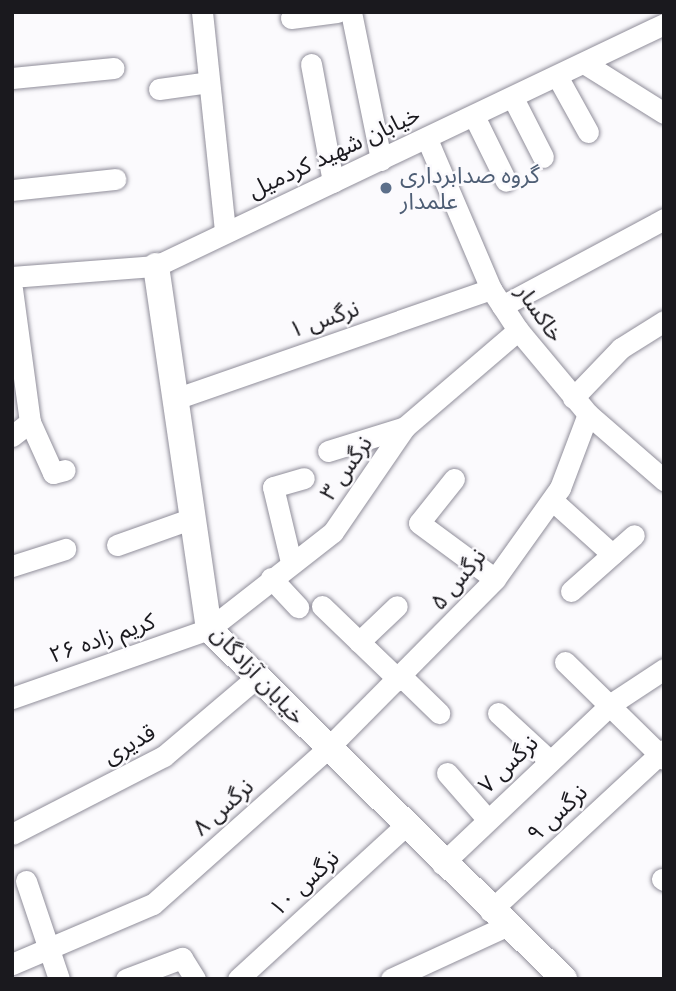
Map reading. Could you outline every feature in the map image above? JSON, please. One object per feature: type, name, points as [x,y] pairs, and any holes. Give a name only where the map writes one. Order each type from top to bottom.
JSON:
[{"type":"main road","name":"خیابان آزادگان","points":[[156,266],[209,629],[442,864],[564,979]]},
{"type":"street","points":[[202,12],[225,231]]},
{"type":"street","points":[[291,18],[337,12]]},
{"type":"street","points":[[351,12],[381,160]]},
{"type":"street","name":"خیابان شهید کردمیل","points":[[12,278],[156,266],[664,24]]},
{"type":"street","points":[[584,63],[664,113]]},
{"type":"street","points":[[311,64],[333,182]]},
{"type":"street","points":[[12,78],[114,68]]},
{"type":"street","points":[[557,76],[588,132]]},
{"type":"street","points":[[159,89],[209,82]]},
{"type":"street","points":[[513,98],[543,157]]},
{"type":"street","points":[[474,116],[506,181]]},
{"type":"street","name":"خاکسار","points":[[427,139],[496,297],[518,330],[588,414],[664,480]]},
{"type":"street","points":[[12,190],[115,179]]},
{"type":"street","name":"نرگس ۱","points":[[175,400],[496,297],[664,219]]},
{"type":"street","points":[[12,289],[18,377],[30,422],[59,472]]},
{"type":"street","points":[[573,398],[621,348],[664,321]]},
{"type":"street","name":"نرگس ۳","points":[[209,629],[291,562],[333,532],[405,427],[518,330]]},
{"type":"street","name":"نرگس ۵","points":[[327,749],[401,679],[495,579],[552,500],[588,414]]},
{"type":"street","points":[[12,436],[30,422]]},
{"type":"street","points":[[328,452],[405,427]]},
{"type":"street","points":[[291,562],[273,487],[304,478]]},
{"type":"street","points":[[454,479],[419,523],[495,579]]},
{"type":"street","points":[[552,500],[612,555]]},
{"type":"street","points":[[117,545],[192,518]]},
{"type":"street","points":[[571,591],[634,535]]},
{"type":"street","points":[[12,566],[65,549]]},
{"type":"street","points":[[271,578],[298,607]]},
{"type":"street","points":[[322,606],[439,713]]},
{"type":"street","points":[[359,642],[397,606]]},
{"type":"street","name":"کریم زاده ۲۶","points":[[12,698],[209,629]]},
{"type":"street","points":[[565,662],[662,754]]},
{"type":"street","name":"نرگس ۷","points":[[442,864],[611,704],[664,669]]},
{"type":"street","name":"قدیری","points":[[12,834],[163,756],[257,677]]},
{"type":"street","points":[[498,713],[549,761]]},
{"type":"street","name":"نرگس ۸","points":[[21,968],[51,948],[153,904],[327,749]]},
{"type":"street","name":"نرگس ۹","points":[[391,979],[498,918],[662,754]]},
{"type":"street","points":[[447,773],[488,820]]},
{"type":"street","name":"نرگس ۱۰","points":[[238,979],[405,826]]},
{"type":"street","points":[[26,881],[51,948],[59,979]]},
{"type":"street","points":[[126,979],[182,958],[195,979]]},
{"type":"place","name":"گروه صدابرداری علمدار","points":[[386,188]]}]
